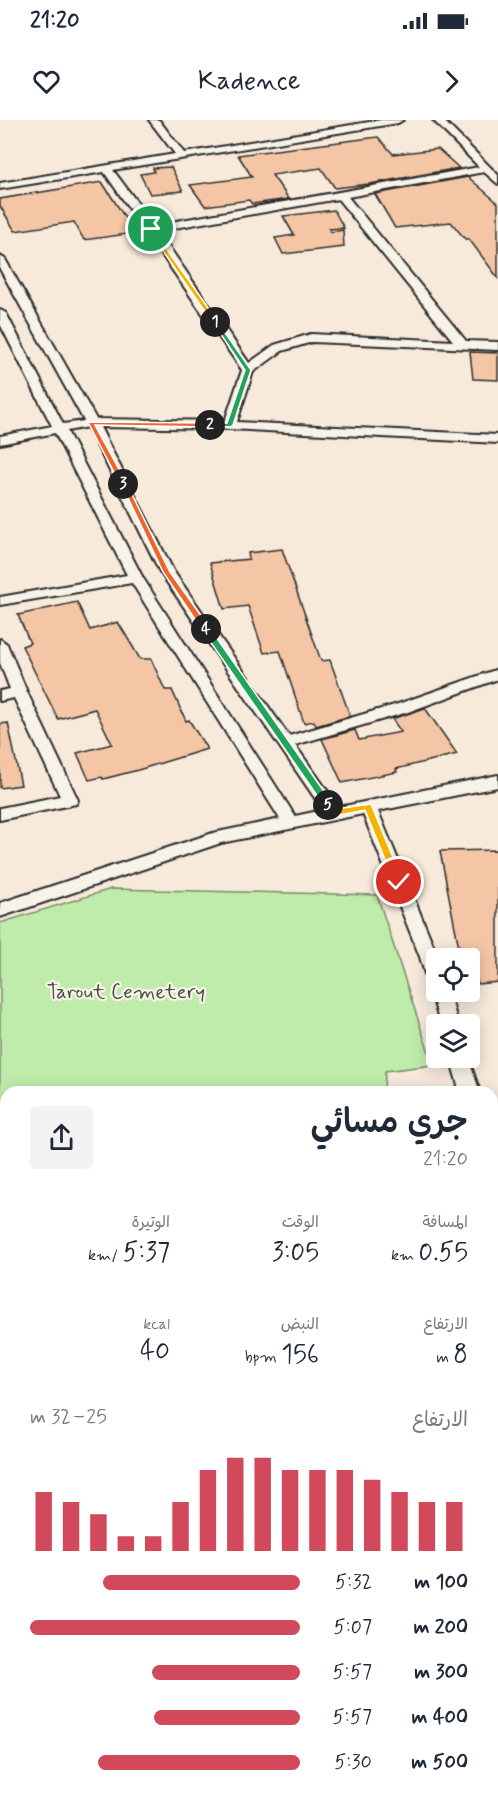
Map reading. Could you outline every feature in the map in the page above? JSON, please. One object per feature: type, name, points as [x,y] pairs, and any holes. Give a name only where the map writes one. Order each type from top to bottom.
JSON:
[{"type":"street","points":[[154,120],[181,156]]},
{"type":"street","points":[[0,186],[398,120]]},
{"type":"street","points":[[438,120],[498,181]]},
{"type":"street","points":[[106,168],[248,370]]},
{"type":"street","points":[[151,229],[486,169]]},
{"type":"street","points":[[341,195],[463,345]]},
{"type":"street","points":[[0,259],[91,423],[166,572],[334,813]]},
{"type":"street","points":[[0,313],[136,578],[290,822]]},
{"type":"street","points":[[230,425],[248,370],[278,348],[311,338],[498,346]]},
{"type":"street","points":[[0,440],[60,431],[91,423],[230,425],[498,439]]},
{"type":"street","points":[[0,602],[136,578]]},
{"type":"street","points":[[0,644],[19,692],[70,800],[0,814]]},
{"type":"street","points":[[286,742],[404,708],[498,674]]},
{"type":"street","points":[[0,696],[19,692]]},
{"type":"street","points":[[0,910],[219,837],[498,781]]},
{"type":"street","points":[[368,806],[426,950]]},
{"type":"street","points":[[462,1068],[468,1086]]},
{"type":"green space","name":"Tarout Cemetery","points":[[111,889],[377,895],[426,1044],[426,1066],[385,1071],[384,1086],[0,1086],[0,923]]},
{"type":"building","points":[[378,137],[393,154],[438,149],[459,168],[335,188],[321,168],[272,175],[289,199],[252,204],[249,200],[205,206],[190,185],[252,177],[238,155]]},
{"type":"building","points":[[171,167],[183,191],[150,194],[140,174],[154,172],[153,168]]},
{"type":"building","points":[[468,177],[498,203],[498,278],[469,239],[465,239],[451,222],[395,228],[375,194]]},
{"type":"building","points":[[102,182],[135,233],[84,240],[74,222],[15,231],[0,206],[0,199]]},
{"type":"building","points":[[334,210],[344,228],[329,229],[331,232],[343,230],[344,247],[283,254],[275,238],[294,235],[283,216]]},
{"type":"building","points":[[470,352],[498,353],[498,380],[473,379]]},
{"type":"building","points":[[282,549],[321,661],[330,660],[350,716],[316,726],[314,721],[304,723],[280,651],[264,653],[248,606],[224,609],[210,563],[249,559],[248,553]]},
{"type":"building","points":[[77,602],[90,630],[118,622],[140,659],[151,659],[165,690],[172,690],[186,721],[189,720],[207,749],[138,770],[103,779],[102,777],[89,780],[77,753],[112,744],[95,709],[58,719],[22,646],[30,643],[18,615]]},
{"type":"building","points":[[425,708],[457,754],[396,769],[397,772],[342,783],[322,739],[355,730],[359,740],[401,732],[392,719]]},
{"type":"building","points":[[8,723],[21,785],[0,788],[0,724]]},
{"type":"building","points":[[498,850],[498,982],[480,984],[480,948],[459,948],[440,851]]},
{"type":"route","points":[[151,229],[248,370],[230,425],[91,423],[108,452],[166,572],[334,813],[368,806],[399,882]]}]
